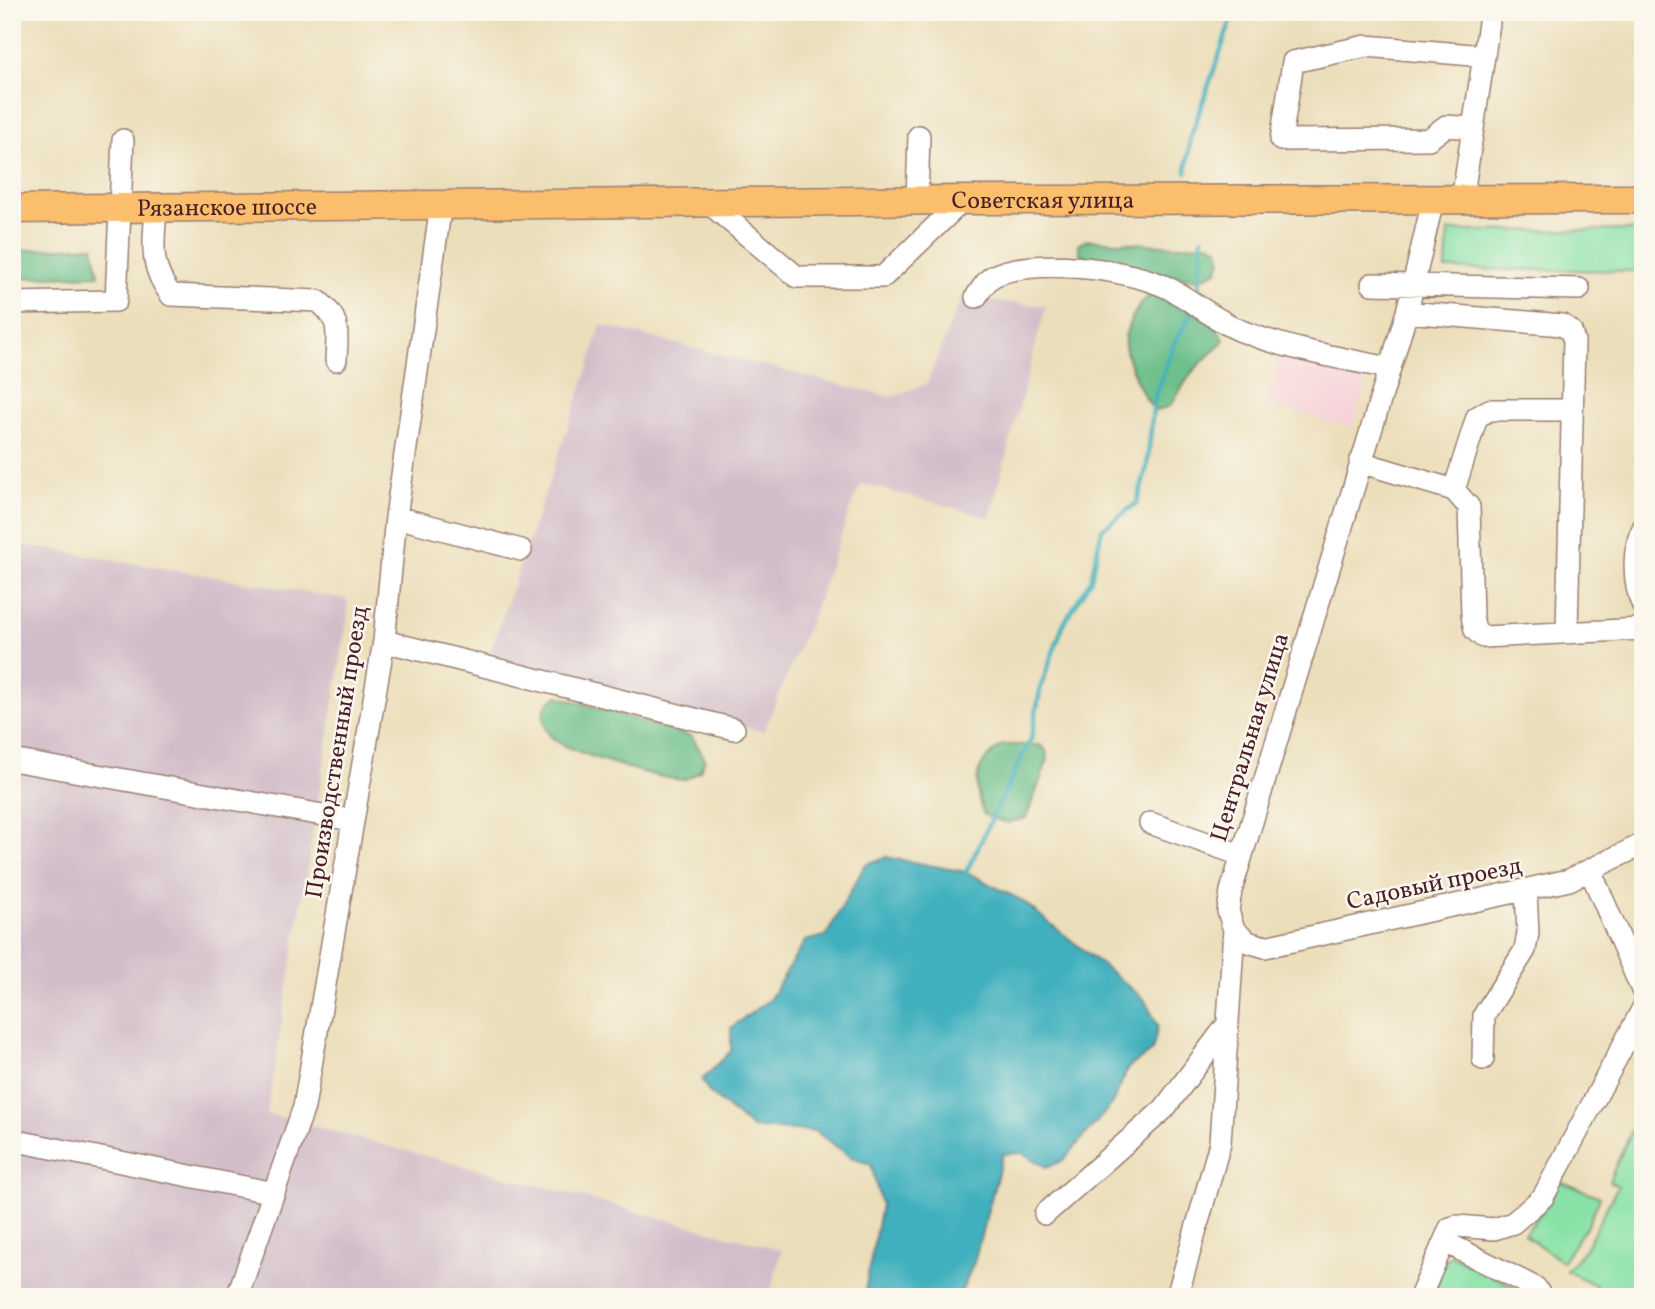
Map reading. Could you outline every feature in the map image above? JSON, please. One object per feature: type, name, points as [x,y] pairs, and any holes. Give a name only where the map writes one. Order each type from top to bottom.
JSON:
[{"type":"main road","name":"Советская улица","points":[[442,205],[963,200],[1643,199]]},
{"type":"main road","name":"Рязанское шоссе","points":[[12,209],[442,205]]},
{"type":"street","points":[[1462,201],[1489,23]]},
{"type":"street","points":[[1473,128],[1446,126],[1429,139],[1281,140],[1293,62],[1366,46],[1484,56]]},
{"type":"street","points":[[917,201],[919,136]]},
{"type":"street","points":[[12,303],[116,301],[123,140]]},
{"type":"street","points":[[710,204],[797,277],[883,277],[963,200]]},
{"type":"street","name":"Центральная улица","points":[[1177,1297],[1220,1143],[1234,930],[1228,911],[1241,855],[1407,312],[1433,200]]},
{"type":"street","name":"Производственный проезд","points":[[237,1297],[304,1107],[351,820],[384,640],[396,517],[442,205]]},
{"type":"street","points":[[156,208],[153,262],[158,278],[171,295],[318,301],[332,312],[337,324],[336,360]]},
{"type":"street","points":[[976,297],[990,278],[1034,265],[1074,267],[1134,277],[1168,288],[1241,331],[1318,354],[1389,368]]},
{"type":"street","points":[[1373,284],[1579,289]]},
{"type":"street","points":[[1407,312],[1562,325],[1571,331],[1574,341],[1567,631]]},
{"type":"street","points":[[1454,490],[1478,417],[1489,410],[1572,410]]},
{"type":"street","points":[[1360,462],[1454,490],[1469,507],[1472,616],[1475,630],[1483,637],[1643,629]]},
{"type":"street","points":[[396,517],[521,550]]},
{"type":"street","points":[[1643,528],[1637,540],[1636,573],[1643,606]]},
{"type":"street","points":[[384,640],[734,729]]},
{"type":"street","points":[[12,761],[351,820]]},
{"type":"street","points":[[1150,823],[1241,855]]},
{"type":"street","name":"Садовый проезд","points":[[1234,930],[1248,942],[1265,947],[1569,880],[1643,844]]},
{"type":"street","points":[[1590,870],[1643,992]]},
{"type":"street","points":[[1483,1059],[1484,1015],[1525,950],[1528,933],[1526,891]]},
{"type":"street","points":[[1420,1297],[1450,1228],[1457,1226],[1494,1229],[1513,1223],[1543,1197],[1643,1008]]},
{"type":"street","points":[[1045,1214],[1164,1109],[1228,1023]]},
{"type":"street","points":[[12,1140],[274,1192]]},
{"type":"street","points":[[1445,1242],[1536,1288],[1541,1297]]},
{"type":"shaded area","points":[[961,298],[1046,306],[990,517],[862,484],[853,501],[812,617],[763,732],[489,656],[601,325],[890,397],[927,384]]},
{"type":"shaded area","points":[[1282,350],[1368,374],[1353,428],[1267,404]]},
{"type":"shaded area","points":[[12,543],[347,599],[348,615],[267,1114],[782,1250],[769,1297],[12,1297]]},
{"type":"green space","points":[[1643,230],[1643,271],[1446,269],[1448,231]]},
{"type":"green space","points":[[1087,240],[1177,246],[1209,243],[1218,248],[1221,259],[1217,271],[1198,280],[1089,260],[1079,252],[1079,243]]},
{"type":"green space","points":[[93,246],[99,275],[12,278],[12,251]]},
{"type":"green space","points":[[1153,294],[1203,318],[1224,340],[1192,372],[1170,406],[1156,411],[1137,381],[1125,346],[1133,316],[1142,302]]},
{"type":"green space","points":[[558,696],[692,737],[705,759],[700,771],[686,779],[660,776],[564,745],[550,735],[543,716],[547,705]]},
{"type":"green space","points":[[1003,745],[1039,745],[1045,749],[1048,759],[1026,818],[1007,823],[984,815],[977,784],[978,775],[986,759]]},
{"type":"green space","points":[[1643,1105],[1643,1297],[1593,1297],[1596,1285],[1566,1271],[1585,1249],[1618,1186],[1609,1181]]},
{"type":"green space","points":[[1559,1181],[1600,1197],[1588,1224],[1562,1262],[1524,1234],[1548,1205]]},
{"type":"green space","points":[[1450,1255],[1515,1287],[1511,1297],[1431,1297],[1439,1272]]},
{"type":"water","points":[[885,857],[966,872],[1021,900],[1144,999],[1158,1026],[1152,1051],[1128,1068],[1112,1104],[1063,1161],[1046,1167],[1022,1153],[1003,1154],[974,1262],[959,1297],[864,1297],[881,1205],[871,1164],[854,1159],[815,1131],[752,1128],[709,1092],[702,1080],[731,1051],[731,1028],[770,999],[805,941],[826,936],[865,865]]},
{"type":"waterway","points":[[1186,172],[1191,136],[1234,12]]},
{"type":"waterway","points":[[1199,299],[1202,238]]},
{"type":"waterway","points":[[966,872],[1031,739],[1041,686],[1063,625],[1091,579],[1102,529],[1137,503],[1147,467],[1154,399],[1174,344],[1193,310]]}]
